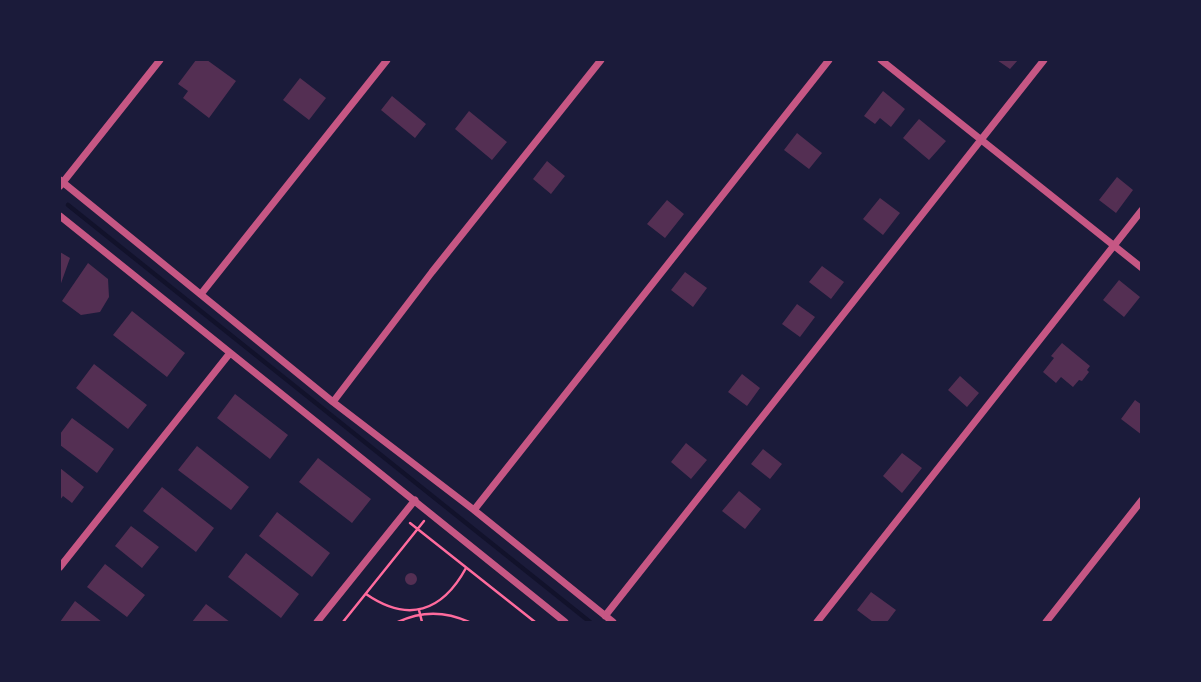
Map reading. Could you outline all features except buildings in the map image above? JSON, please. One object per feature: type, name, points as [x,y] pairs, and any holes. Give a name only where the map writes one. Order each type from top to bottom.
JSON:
[{"type":"street","points":[[160,60],[61,183],[613,622]]},
{"type":"street","points":[[201,294],[387,60]]},
{"type":"street","points":[[333,402],[432,272],[601,60]]},
{"type":"street","points":[[474,510],[829,60]]},
{"type":"street","points":[[881,60],[1142,268]]},
{"type":"street","points":[[605,616],[1044,60]]},
{"type":"street","points":[[817,622],[1142,210]]},
{"type":"street","points":[[60,216],[565,622]]},
{"type":"street","points":[[60,568],[230,353]]},
{"type":"street","points":[[317,622],[415,500]]},
{"type":"street","points":[[1046,622],[1142,500]]},
{"type":"path","points":[[343,622],[430,513]]},
{"type":"path","points":[[402,517],[535,622]]},
{"type":"path","points":[[366,594],[395,609],[419,610],[444,597],[454,588],[466,568]]},
{"type":"path","points":[[419,610],[422,622]]},
{"type":"path","points":[[398,622],[421,615],[447,614],[468,622]]},
{"type":"waterway","points":[[68,205],[590,622]]}]
